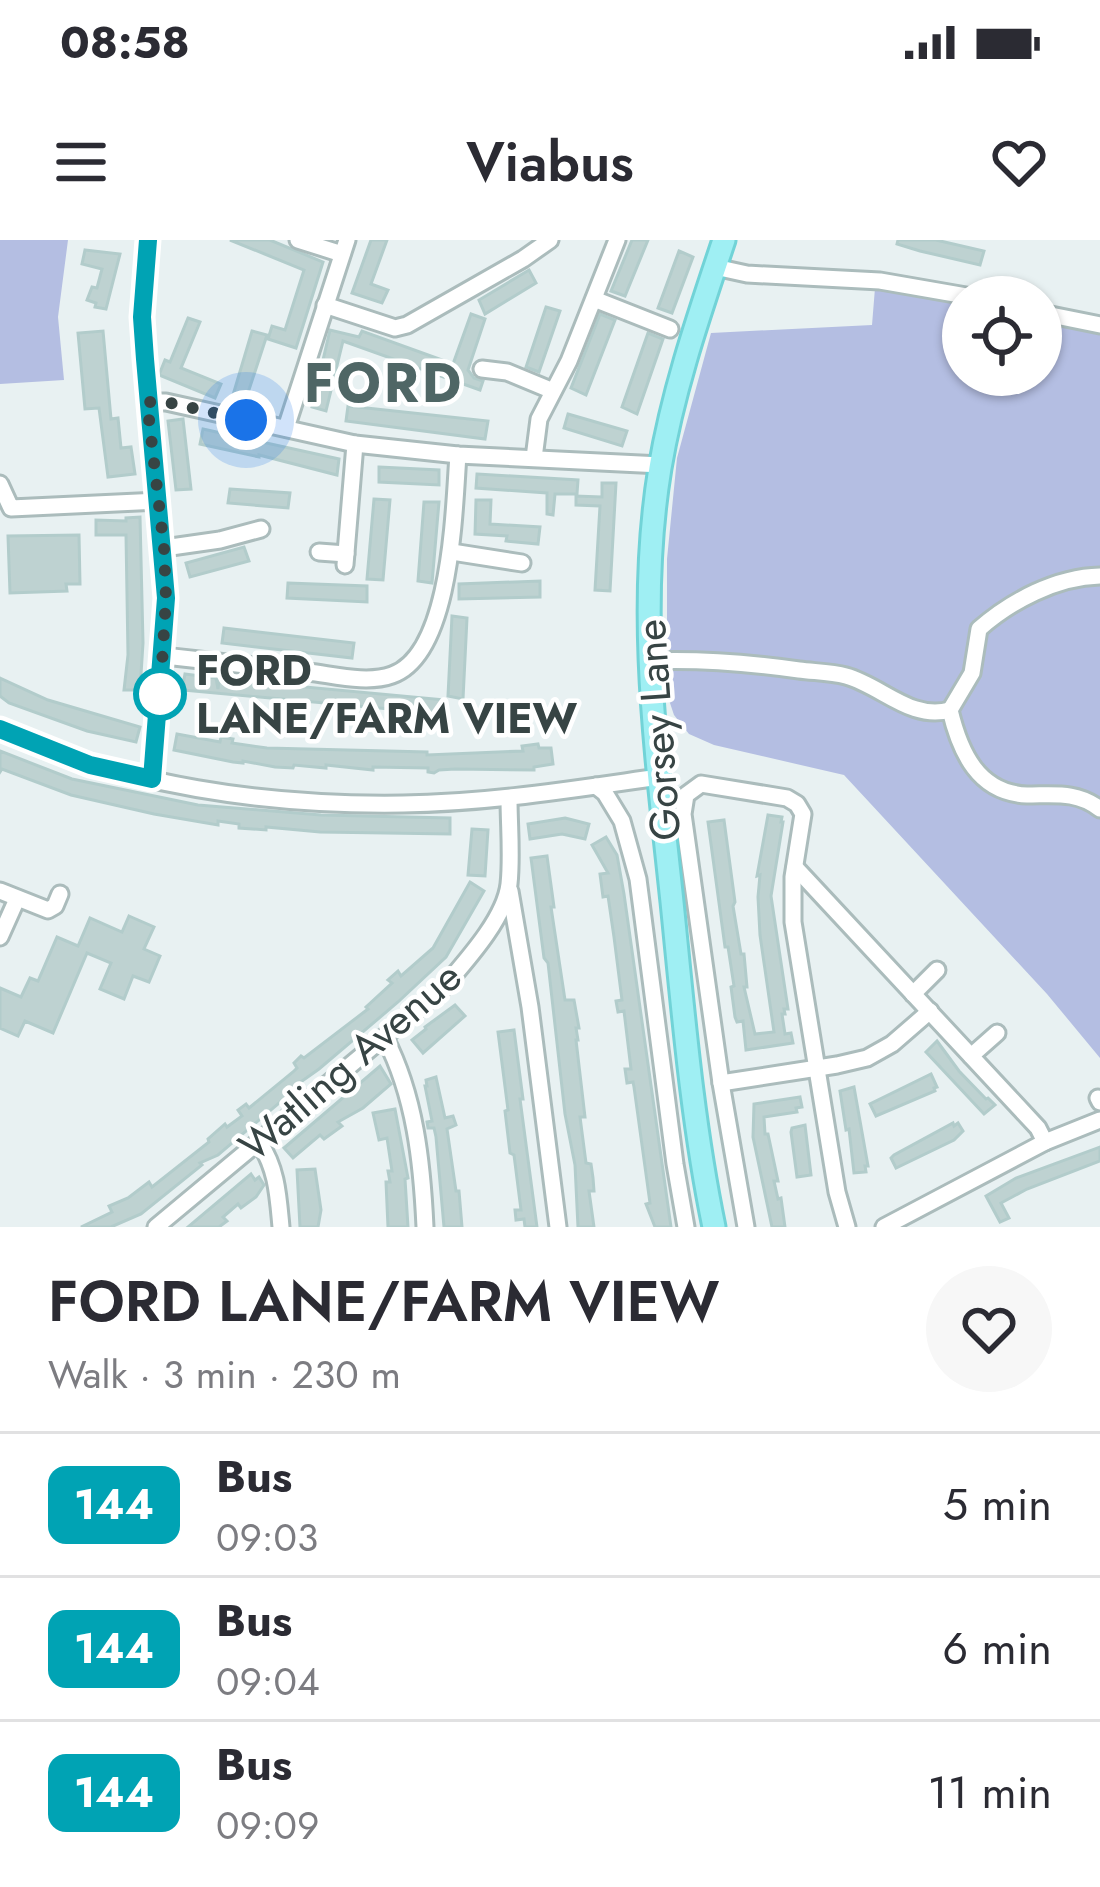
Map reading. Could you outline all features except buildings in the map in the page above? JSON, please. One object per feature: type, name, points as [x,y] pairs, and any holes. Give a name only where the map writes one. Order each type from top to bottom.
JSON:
[{"type":"main road","name":"Gorsey Lane","points":[[714,1227],[687,1044],[658,777],[650,662],[651,550],[661,465],[678,386],[724,240]]},
{"type":"street","points":[[129,240],[148,242],[142,317],[164,548],[163,656],[152,779]]},
{"type":"street","points":[[286,428],[345,247],[298,240]]},
{"type":"street","points":[[325,305],[395,328],[407,326],[550,240]]},
{"type":"street","points":[[533,458],[539,419],[569,361],[616,240]]},
{"type":"street","points":[[715,267],[748,274],[880,280],[942,292]]},
{"type":"street","points":[[594,299],[670,329]]},
{"type":"street","points":[[1062,317],[1100,325]]},
{"type":"street","points":[[482,368],[507,372],[553,391]]},
{"type":"street","points":[[147,402],[166,402],[355,444],[458,455],[661,465]]},
{"type":"street","points":[[319,552],[346,559],[355,444]]},
{"type":"street","points":[[163,656],[356,678],[392,675],[418,655],[430,633],[452,552],[458,455]]},
{"type":"street","points":[[0,484],[10,508],[158,501]]},
{"type":"street","points":[[164,548],[261,529]]},
{"type":"street","points":[[452,552],[522,563]]},
{"type":"street","points":[[650,662],[688,659],[848,676],[889,699],[933,715],[950,710],[972,673],[979,629],[994,615],[1036,591],[1100,576]]},
{"type":"street","points":[[950,710],[956,737],[970,764],[999,791],[1060,792],[1089,800],[1100,809]]},
{"type":"street","points":[[0,729],[90,765],[207,790],[293,800],[403,804],[508,798],[658,777]]},
{"type":"street","name":"Gorsey Lane","points":[[746,1227],[684,800],[691,790],[709,784],[792,800],[803,824],[795,867]]},
{"type":"street","points":[[596,786],[622,821],[638,879],[686,1227]]},
{"type":"street","name":"Watling Avenue","points":[[156,1227],[443,988],[470,957],[509,887],[508,798]]},
{"type":"street","points":[[795,867],[1038,1128],[1045,1142]]},
{"type":"street","points":[[795,867],[794,922],[837,1192],[847,1227]]},
{"type":"street","points":[[509,887],[558,1227]]},
{"type":"street","points":[[0,891],[48,910],[55,907],[60,894]]},
{"type":"street","points":[[0,937],[17,899]]},
{"type":"street","points":[[794,922],[811,909],[831,905]]},
{"type":"street","points":[[913,994],[937,970]]},
{"type":"street","points":[[722,1083],[854,1062],[880,1052],[930,1011]]},
{"type":"street","points":[[971,1056],[997,1033]]},
{"type":"street","points":[[385,1037],[412,1111],[425,1227]]},
{"type":"street","points":[[884,1227],[1045,1142],[1100,1120]]},
{"type":"street","points":[[259,1142],[277,1179],[281,1227]]},
{"type":"shaded area","points":[[0,240],[68,240],[58,317],[64,380],[0,384]]},
{"type":"shaded area","points":[[875,288],[942,299],[942,396],[1062,396],[1062,324],[1100,332],[1100,1058],[1047,994],[844,775],[714,745],[689,734],[674,715],[667,694],[667,559],[677,458],[711,333],[872,325]]},
{"type":"bus line","name":"144","points":[[0,729],[90,765],[152,779],[166,598],[142,317],[148,240]]},
{"type":"place","name":"FORD LANE/FARM VIEW","points":[[160,694]]},
{"type":"district","name":"FORD","points":[[384,383]]},
{"type":"route","points":[[160,694],[164,548],[147,402],[246,420]]}]
